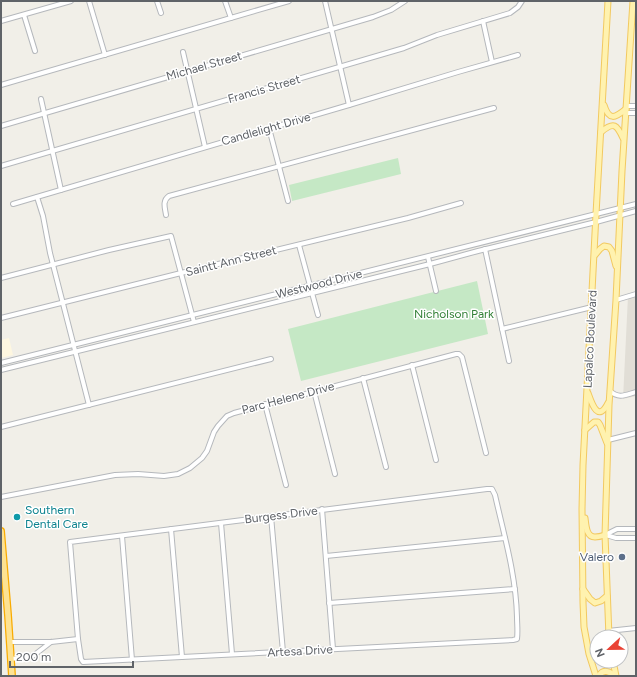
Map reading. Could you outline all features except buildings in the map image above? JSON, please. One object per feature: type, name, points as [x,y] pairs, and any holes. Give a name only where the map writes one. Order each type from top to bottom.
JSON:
[{"type":"highway","points":[[1,531],[12,676]]},
{"type":"main road","name":"Lapalco Boulevard","points":[[597,676],[589,654],[584,627],[582,509],[608,1]]},
{"type":"main road","name":"Lapalco Boulevard","points":[[608,629],[605,535],[609,400],[633,1]]},
{"type":"main road","points":[[603,102],[606,111],[612,116],[617,116],[626,109]]},
{"type":"main road","points":[[601,132],[608,126],[613,125],[618,127],[624,139]]},
{"type":"main road","points":[[594,256],[604,246],[609,247],[612,251],[617,269]]},
{"type":"main road","points":[[587,390],[593,408],[596,411],[602,411],[609,400]]},
{"type":"main road","points":[[585,430],[594,422],[599,423],[608,443]]},
{"type":"main road","points":[[583,493],[587,531],[593,537],[605,535]]},
{"type":"main road","points":[[583,588],[592,602],[598,603],[607,596]]},
{"type":"main road","points":[[597,676],[605,671],[616,676]]},
{"type":"street","points":[[1,22],[71,1]]},
{"type":"street","points":[[89,1],[105,55]]},
{"type":"street","points":[[157,1],[161,13]]},
{"type":"street","points":[[225,1],[230,18]]},
{"type":"street","points":[[1,85],[289,1]]},
{"type":"street","points":[[325,1],[349,105]]},
{"type":"street","name":"Michael Street","points":[[1,126],[381,14],[406,1]]},
{"type":"street","name":"Francis Street","points":[[1,166],[404,48],[437,35],[510,13],[518,8],[522,1]]},
{"type":"street","points":[[24,15],[35,51]]},
{"type":"street","points":[[483,21],[492,62]]},
{"type":"street","points":[[183,52],[205,147]]},
{"type":"street","name":"Candlelight Drive","points":[[13,204],[518,55]]},
{"type":"street","points":[[41,99],[61,190]]},
{"type":"street","points":[[626,109],[636,106]]},
{"type":"street","points":[[166,215],[164,203],[169,196],[494,108]]},
{"type":"street","points":[[626,109],[636,113]]},
{"type":"street","points":[[269,128],[288,201]]},
{"type":"street","points":[[37,197],[43,216],[53,264],[89,405]]},
{"type":"street","name":"Saintt Ann Street","points":[[1,318],[408,218],[461,203]]},
{"type":"street","name":"Westwood Drive","points":[[1,363],[636,204]]},
{"type":"street","name":"Westwood Drive","points":[[1,370],[430,264],[636,211]]},
{"type":"street","points":[[1,278],[171,236],[194,322]]},
{"type":"street","points":[[299,244],[318,315]]},
{"type":"street","points":[[485,249],[510,361]]},
{"type":"street","points":[[428,257],[436,291]]},
{"type":"street","points":[[616,300],[636,294]]},
{"type":"street","points":[[502,329],[592,307]]},
{"type":"street","name":"Parc Helene Drive","points":[[1,497],[115,475],[138,474],[164,476],[178,474],[190,468],[202,458],[210,444],[214,432],[227,416],[239,411],[456,354],[459,354],[462,357],[486,454]]},
{"type":"street","points":[[1,427],[271,359]]},
{"type":"street","points":[[412,365],[436,460]]},
{"type":"street","points":[[363,378],[386,467]]},
{"type":"street","points":[[314,391],[335,474]]},
{"type":"street","points":[[610,391],[617,396],[636,392]]},
{"type":"street","points":[[265,404],[286,484]]},
{"type":"street","points":[[608,443],[636,433]]},
{"type":"street","name":"Burgess Drive","points":[[78,639],[70,542],[487,488],[492,489],[495,494],[505,538]]},
{"type":"street","points":[[322,509],[333,649]]},
{"type":"street","points":[[271,516],[283,652]]},
{"type":"street","points":[[221,523],[232,654]]},
{"type":"street","points":[[171,529],[182,657]]},
{"type":"street","points":[[605,535],[617,529],[636,529]]},
{"type":"street","points":[[605,535],[616,538],[636,538]]},
{"type":"street","points":[[122,536],[132,660]]},
{"type":"street","points":[[326,556],[505,538],[515,589],[329,603]]},
{"type":"street","name":"Artesa Drive","points":[[78,639],[81,659],[83,662],[513,640],[517,639],[517,608],[515,589]]},
{"type":"street","points":[[10,642],[51,642],[78,639]]},
{"type":"street","points":[[11,659],[33,656],[51,642]]},
{"type":"shaded area","points":[[636,294],[636,396],[623,399],[628,296]]},
{"type":"shaded area","points":[[9,338],[13,355],[1,358],[1,340]]},
{"type":"green space","points":[[398,158],[401,174],[292,201],[289,185]]},
{"type":"green space","name":"Nicholson Park","points":[[477,281],[488,334],[301,381],[288,329]]},
{"type":"place","name":"Southern Dental Care","points":[[17,517]]},
{"type":"place","name":"Valero","points":[[622,557]]}]
